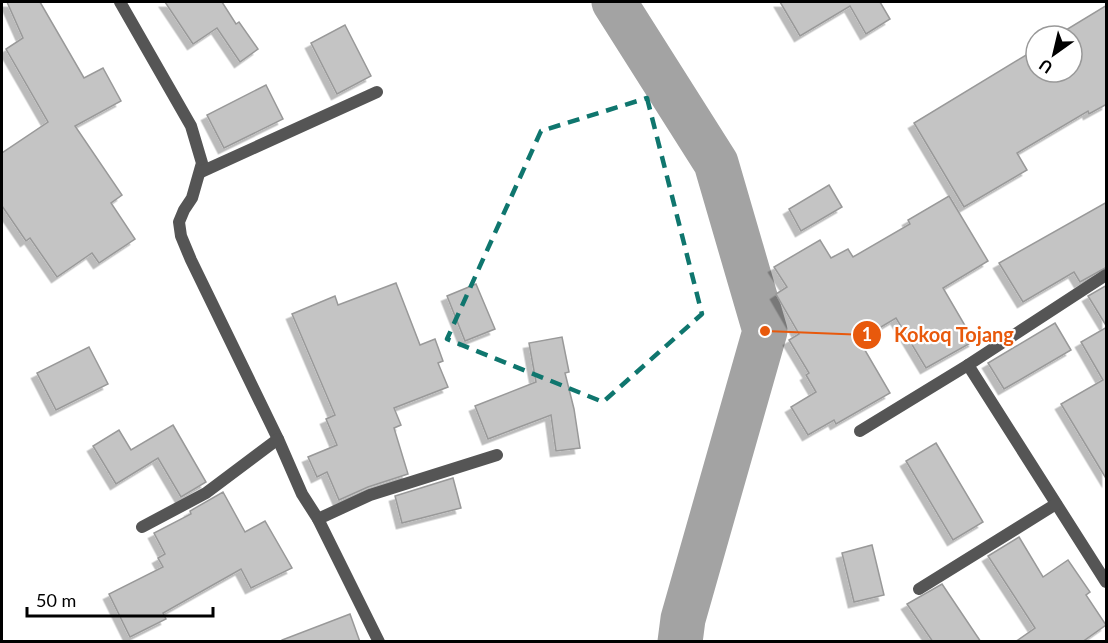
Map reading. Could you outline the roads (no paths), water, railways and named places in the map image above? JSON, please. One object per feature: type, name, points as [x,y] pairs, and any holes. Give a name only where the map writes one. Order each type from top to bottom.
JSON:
[{"type":"street","points":[[120,2],[191,126],[202,163],[192,198],[179,222],[181,236],[302,494],[318,519],[379,642]]},
{"type":"street","points":[[201,172],[377,92]]},
{"type":"street","points":[[860,431],[968,365],[1107,275]]},
{"type":"street","points":[[968,365],[1107,582]]},
{"type":"street","points":[[142,527],[206,493],[278,439]]},
{"type":"street","points":[[318,519],[370,495],[497,454]]},
{"type":"street","points":[[919,589],[1056,504]]},
{"type":"waterway","points":[[614,2],[716,163],[765,331],[683,619],[680,642]]},
{"type":"place","name":"Kokoq Tojang","points":[[765,331]]}]
